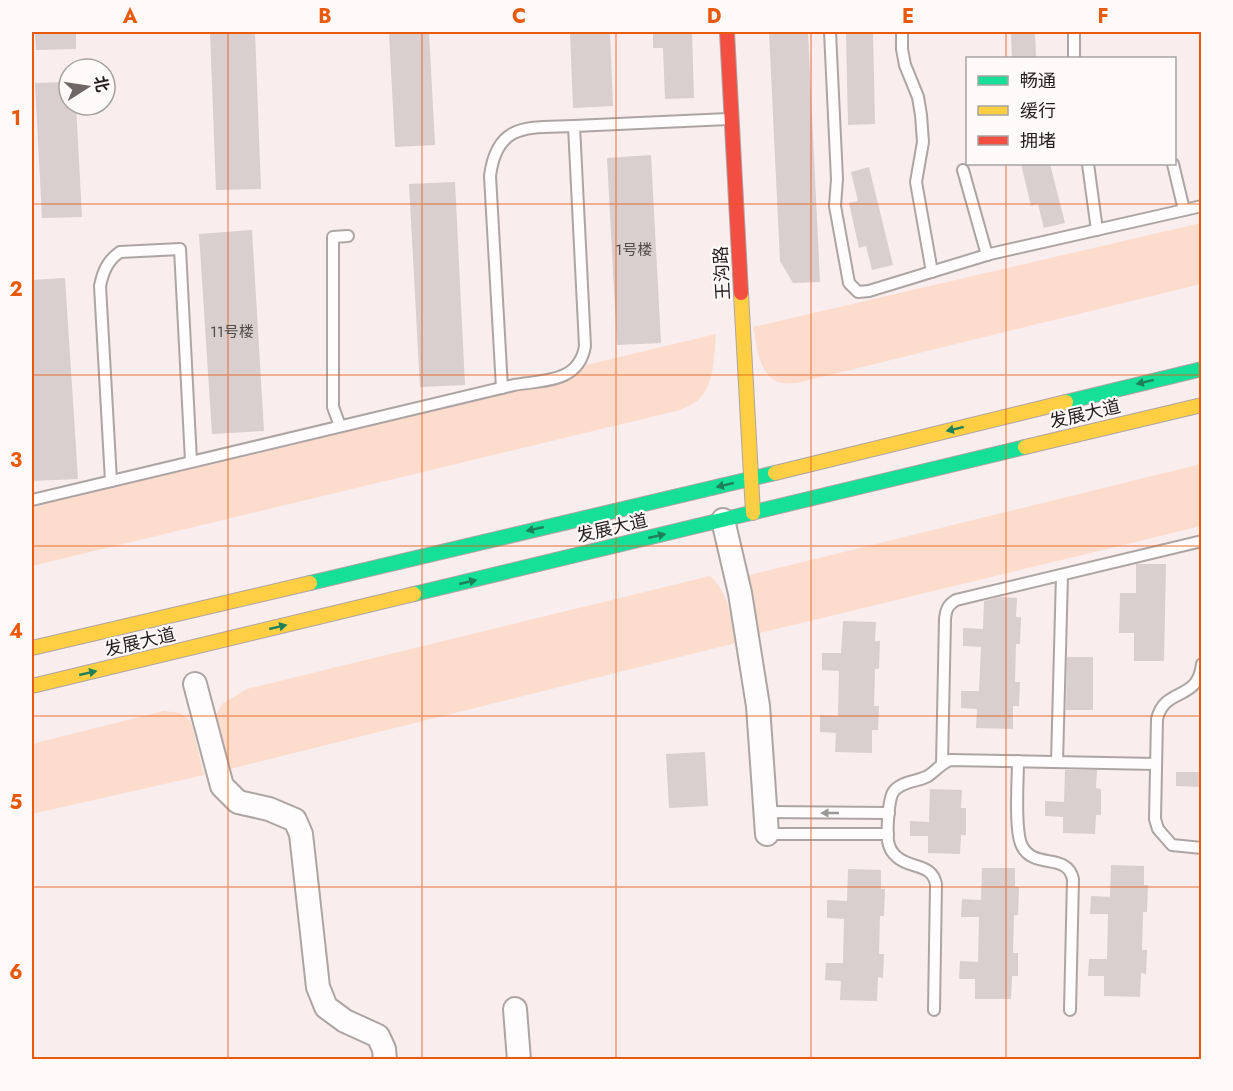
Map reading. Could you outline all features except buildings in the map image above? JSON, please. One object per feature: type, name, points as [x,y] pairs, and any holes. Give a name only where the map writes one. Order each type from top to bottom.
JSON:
[{"type":"main road","name":"王沟路","points":[[727,32],[753,513]]},
{"type":"main road","name":"发展大道","points":[[32,648],[751,479],[1202,369]]},
{"type":"main road","name":"发展大道","points":[[32,686],[1202,405]]},
{"type":"street","points":[[723,520],[740,593],[758,706],[766,823]]},
{"type":"street","points":[[195,684],[222,786],[238,802],[269,809],[295,820],[301,834],[318,987],[326,1006],[345,1021],[378,1036],[384,1049],[384,1059]]},
{"type":"street","points":[[515,1009],[519,1059]]},
{"type":"lane","points":[[830,32],[837,179],[835,206],[849,283],[858,292],[869,291],[987,255],[1202,206]]},
{"type":"lane","points":[[902,32],[905,65],[918,98],[921,115],[923,142],[916,182],[932,272]]},
{"type":"lane","points":[[1074,32],[1074,57]]},
{"type":"lane","points":[[502,388],[490,176],[492,161],[507,136],[528,128],[731,118]]},
{"type":"lane","points":[[32,500],[502,388],[557,378],[569,373],[576,368],[585,346],[574,126]]},
{"type":"lane","points":[[1088,165],[1097,230]]},
{"type":"lane","points":[[1173,165],[1184,210]]},
{"type":"lane","points":[[963,170],[987,255]]},
{"type":"lane","points":[[340,426],[333,407],[333,237],[348,236]]},
{"type":"lane","points":[[111,481],[100,286],[106,266],[120,252],[180,249],[191,461]]},
{"type":"lane","points":[[942,764],[945,611],[950,604],[956,600],[1202,541]]},
{"type":"lane","points":[[1057,762],[1062,575]]},
{"type":"lane","points":[[1202,664],[1198,681],[1192,687],[1168,700],[1159,712],[1155,819],[1158,829],[1172,845],[1202,848]]},
{"type":"lane","points":[[934,1010],[935,878],[921,866],[906,863],[897,858],[891,850],[888,834],[891,794],[897,788],[928,776],[942,764],[959,760],[1156,764]]},
{"type":"lane","points":[[1018,761],[1020,844],[1029,856],[1037,860],[1062,863],[1068,867],[1073,879],[1070,1010]]},
{"type":"lane","points":[[766,823],[889,813]]},
{"type":"lane","points":[[766,823],[888,834]]},
{"type":"shaded area","points":[[1201,223],[1201,284],[797,383],[780,383],[771,378],[762,366],[753,327]]},
{"type":"shaded area","points":[[716,334],[712,370],[707,387],[697,401],[680,410],[32,566],[32,497]]},
{"type":"shaded area","points":[[1201,464],[1201,526],[756,634],[746,576]]},
{"type":"shaded area","points":[[710,576],[725,598],[736,643],[230,769],[216,715],[222,704],[247,689]]},
{"type":"shaded area","points":[[164,711],[180,713],[191,721],[204,775],[32,814],[32,744]]},
{"type":"traffic: fast","points":[[1066,402],[1202,369]]},
{"type":"traffic: fast","points":[[414,594],[1025,447]]},
{"type":"traffic: fast","points":[[310,583],[775,473]]},
{"type":"traffic: slow","points":[[741,293],[753,513]]},
{"type":"traffic: slow","points":[[775,473],[1066,402]]},
{"type":"traffic: slow","points":[[1025,447],[1202,405]]},
{"type":"traffic: slow","points":[[32,648],[310,583]]},
{"type":"traffic: slow","points":[[32,686],[414,594]]},
{"type":"traffic: jam","points":[[727,32],[741,293]]}]
